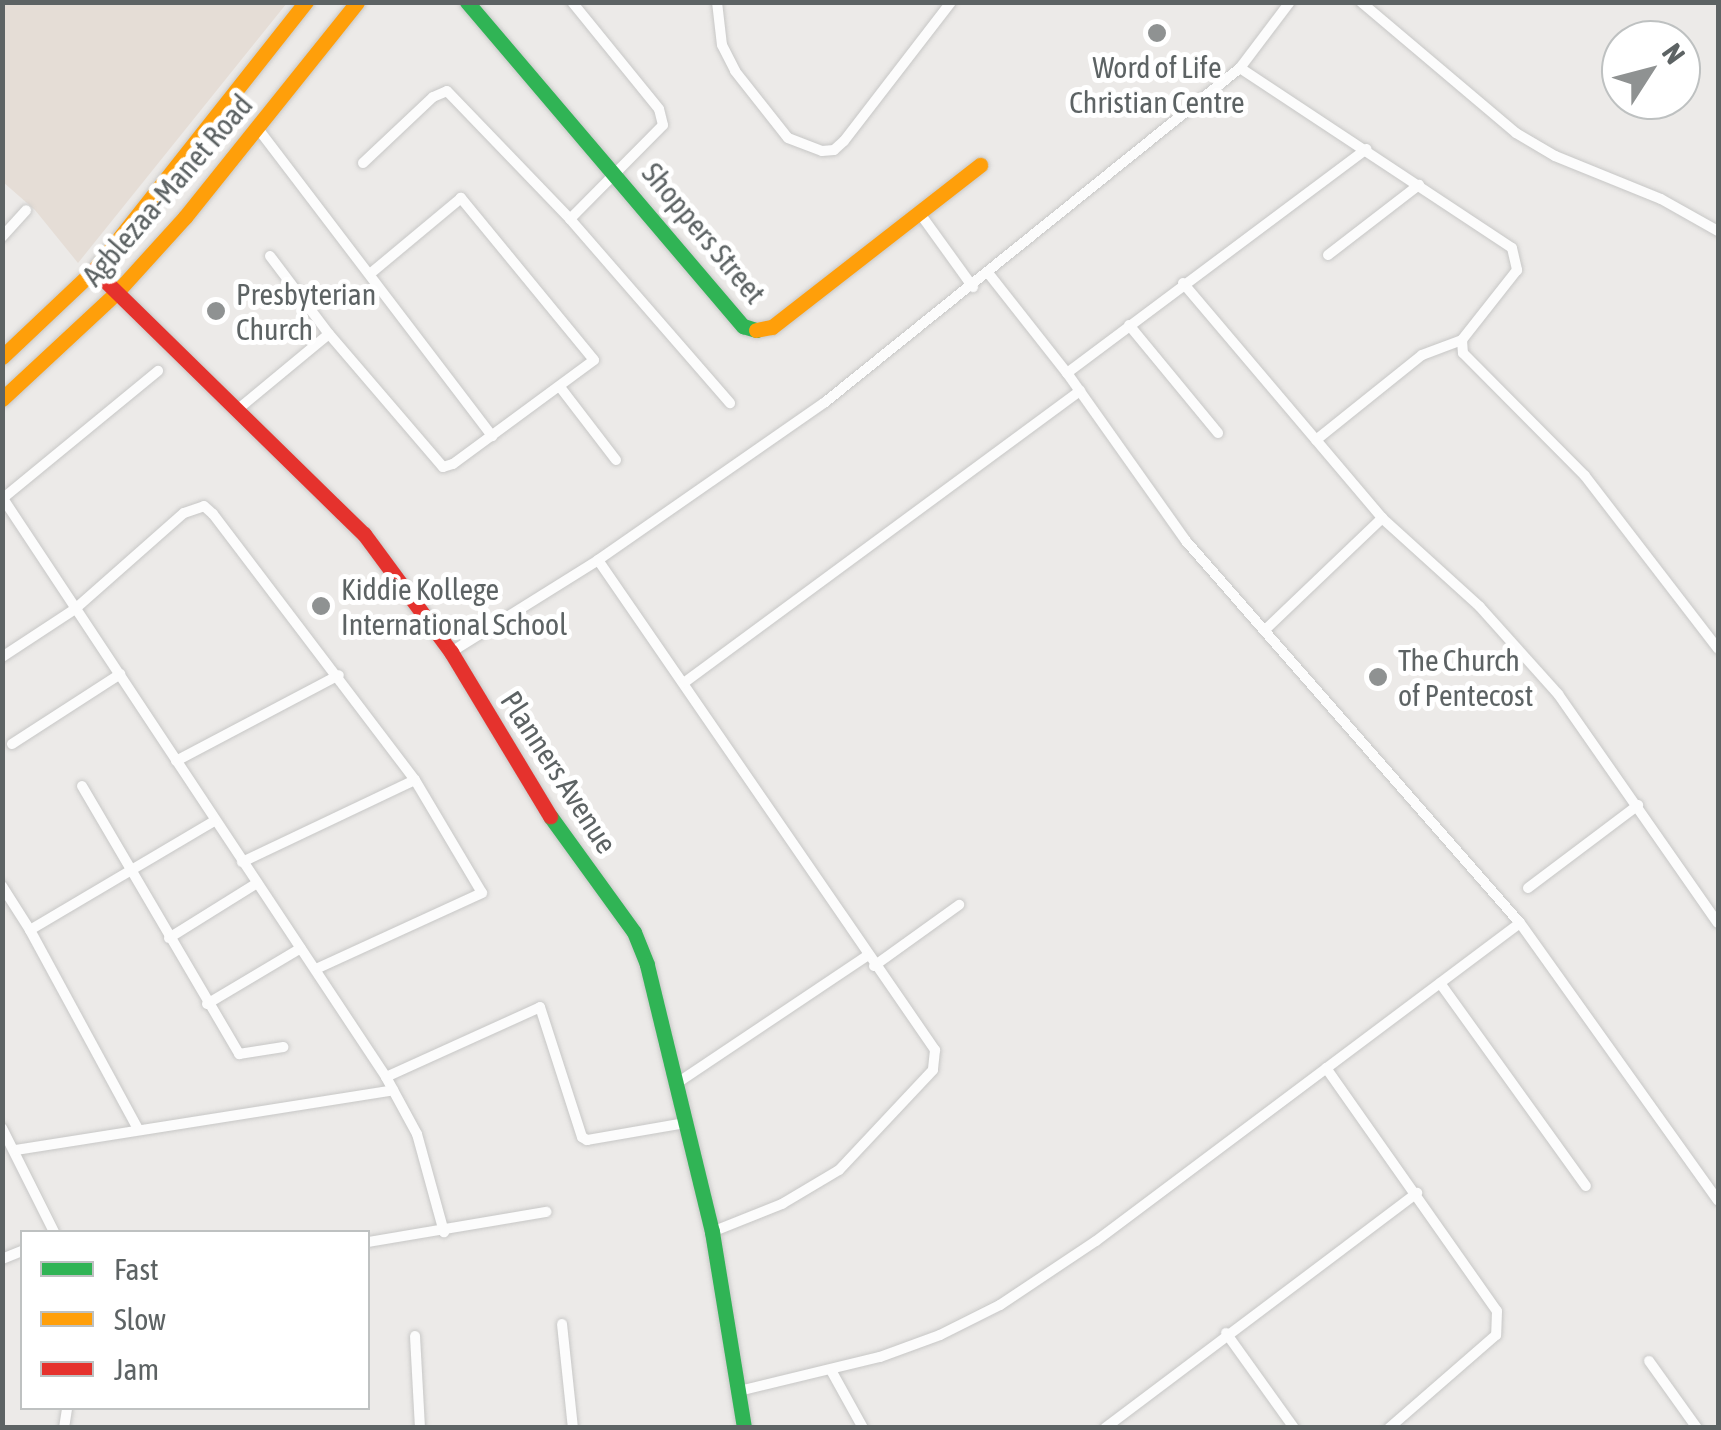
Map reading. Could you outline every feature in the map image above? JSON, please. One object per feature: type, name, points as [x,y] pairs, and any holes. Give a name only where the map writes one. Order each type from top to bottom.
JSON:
[{"type":"street","name":"Agblezaa-Manet Road","points":[[2,357],[94,270],[306,2]]},
{"type":"street","name":"Agblezaa-Manet Road","points":[[2,399],[116,293],[258,130],[357,2]]},
{"type":"street","name":"Shoppers Street","points":[[467,2],[618,174],[743,326],[755,330],[772,327],[921,216],[980,165]]},
{"type":"street","points":[[570,219],[659,131],[663,116],[572,2]]},
{"type":"street","points":[[717,2],[722,45],[735,71],[788,138],[822,151],[834,150],[844,141],[950,2]]},
{"type":"street","points":[[452,652],[598,560],[824,403],[989,274],[1240,68],[1290,2]]},
{"type":"street","points":[[1361,2],[1516,134],[1556,156],[1661,199],[1718,232]]},
{"type":"street","points":[[1240,68],[1366,149],[1517,256],[1517,270],[1462,340],[1422,354],[1316,440]]},
{"type":"street","points":[[363,162],[432,97],[446,91],[570,219],[730,403]]},
{"type":"street","points":[[258,130],[492,436]]},
{"type":"street","points":[[1067,373],[1366,149]]},
{"type":"street","points":[[1328,255],[1418,185]]},
{"type":"street","points":[[270,256],[329,334],[443,467],[492,436],[594,360],[590,350],[461,198],[370,273]]},
{"type":"street","points":[[2,237],[26,210]]},
{"type":"street","points":[[921,216],[973,286]]},
{"type":"street","name":"Planners Avenue","points":[[94,270],[364,534],[452,652],[541,804],[634,932],[648,965],[712,1232],[744,1428]]},
{"type":"street","points":[[989,274],[1067,373],[1186,540],[1520,923],[1718,1201]]},
{"type":"street","points":[[1183,283],[1382,518],[1480,607],[1558,694],[1718,923]]},
{"type":"street","points":[[1129,325],[1218,432]]},
{"type":"street","points":[[236,410],[329,334]]},
{"type":"street","points":[[1462,340],[1464,353],[1585,476],[1718,649]]},
{"type":"street","points":[[158,371],[3,498],[386,1076],[417,1134],[444,1232]]},
{"type":"street","points":[[560,387],[616,460]]},
{"type":"street","points":[[685,682],[1080,391]]},
{"type":"street","points":[[2,657],[75,610],[184,513],[204,506],[340,675],[415,780],[482,893],[316,968]]},
{"type":"street","points":[[1266,630],[1382,518]]},
{"type":"street","points":[[598,560],[935,1050],[933,1070],[839,1170],[782,1204],[712,1232]]},
{"type":"street","points":[[12,744],[120,674]]},
{"type":"street","points":[[176,762],[340,675]]},
{"type":"street","points":[[242,862],[415,780]]},
{"type":"street","points":[[82,786],[241,1056],[283,1047]]},
{"type":"street","points":[[1528,888],[1638,805]]},
{"type":"street","points":[[30,930],[214,821]]},
{"type":"street","points":[[169,938],[257,883]]},
{"type":"street","points":[[2,886],[138,1129]]},
{"type":"street","points":[[874,966],[959,905]]},
{"type":"street","points":[[739,1391],[832,1372],[940,1335],[1000,1305],[1096,1240],[1520,923]]},
{"type":"street","points":[[207,1004],[301,948]]},
{"type":"street","points":[[678,1083],[867,956]]},
{"type":"street","points":[[1440,983],[1586,1186]]},
{"type":"street","points":[[386,1076],[540,1006],[582,1137],[587,1140],[685,1123]]},
{"type":"street","points":[[1326,1068],[1497,1311],[1500,1325],[1496,1335],[1388,1428]]},
{"type":"street","points":[[16,1150],[394,1090]]},
{"type":"street","points":[[2,1128],[53,1230]]},
{"type":"street","points":[[1105,1428],[1226,1333],[1417,1194]]},
{"type":"street","points":[[370,1242],[546,1212]]},
{"type":"street","points":[[562,1324],[573,1428]]},
{"type":"street","points":[[1226,1333],[1294,1428]]},
{"type":"street","points":[[415,1336],[420,1428]]},
{"type":"street","points":[[1649,1361],[1696,1428]]},
{"type":"street","points":[[832,1372],[863,1428]]},
{"type":"shaded area","points":[[3,2],[287,3],[78,263],[35,210],[3,182]]},
{"type":"traffic: fast","points":[[467,2],[743,326],[756,330]]},
{"type":"traffic: fast","points":[[550,816],[634,932],[647,965],[712,1232],[744,1428]]},
{"type":"traffic: slow","points":[[2,357],[94,270],[306,2]]},
{"type":"traffic: slow","points":[[2,399],[116,293],[185,217],[357,2]]},
{"type":"traffic: slow","points":[[756,330],[772,327],[980,165]]},
{"type":"traffic: jam","points":[[94,270],[364,534],[451,652],[550,816]]},
{"type":"place","name":"Word of Life Christian Centre","points":[[1157,33]]},
{"type":"place","name":"Presbyterian Church","points":[[216,311]]},
{"type":"place","name":"Kiddie Kollege International School","points":[[321,606]]},
{"type":"place","name":"The Church of Pentecost","points":[[1378,677]]}]
